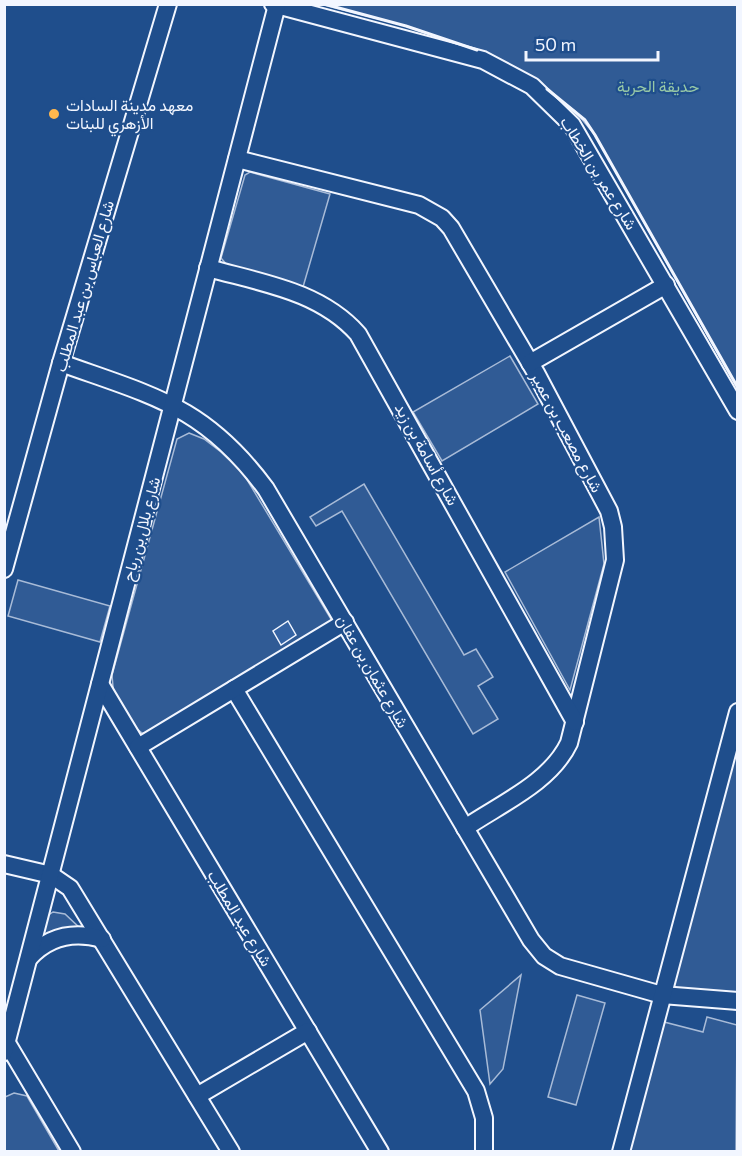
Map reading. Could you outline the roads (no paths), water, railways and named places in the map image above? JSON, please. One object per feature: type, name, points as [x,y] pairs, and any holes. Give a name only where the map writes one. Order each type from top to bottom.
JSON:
[{"type":"street","name":"شارع العباس بن عبد المطلب","points":[[4,569],[61,363],[168,4]]},
{"type":"street","name":"شارع بلال بن رباح","points":[[6,1047],[275,5]]},
{"type":"street","name":"شارع عمر بن الخطاب","points":[[275,5],[483,60],[532,86],[572,125],[738,411]]},
{"type":"street","name":"شارع مصعب بن عمير","points":[[237,159],[419,205],[431,210],[451,228],[530,363],[600,490],[613,527],[615,560],[565,752],[547,773],[465,828]]},
{"type":"street","name":"شارع أسامة بن زيد","points":[[208,268],[303,295],[322,303],[342,317],[358,334],[574,722]]},
{"type":"street","points":[[530,363],[666,285]]},
{"type":"street","name":"شارع عثمان بن عفان","points":[[61,363],[173,404],[207,425],[246,461],[267,489],[531,940],[544,956],[560,966],[662,995],[738,1001]]},
{"type":"street","points":[[138,747],[345,622]]},
{"type":"street","name":"شارع عبد المطلب","points":[[100,684],[380,1152]]},
{"type":"street","points":[[234,689],[476,1091],[484,1118],[484,1152]]},
{"type":"street","points":[[621,1152],[738,712]]},
{"type":"street","points":[[4,864],[51,875],[70,888],[231,1152]]},
{"type":"street","points":[[29,959],[45,944],[66,935],[78,934],[102,939]]},
{"type":"street","points":[[197,1096],[308,1031]]},
{"type":"street","points":[[6,1047],[72,1152]]},
{"type":"place","name":"معهد مدينة السادات الأزهري للبنات","points":[[54,114]]},
{"type":"park label","name":"حديقة الحرية","points":[[658,86]]}]
